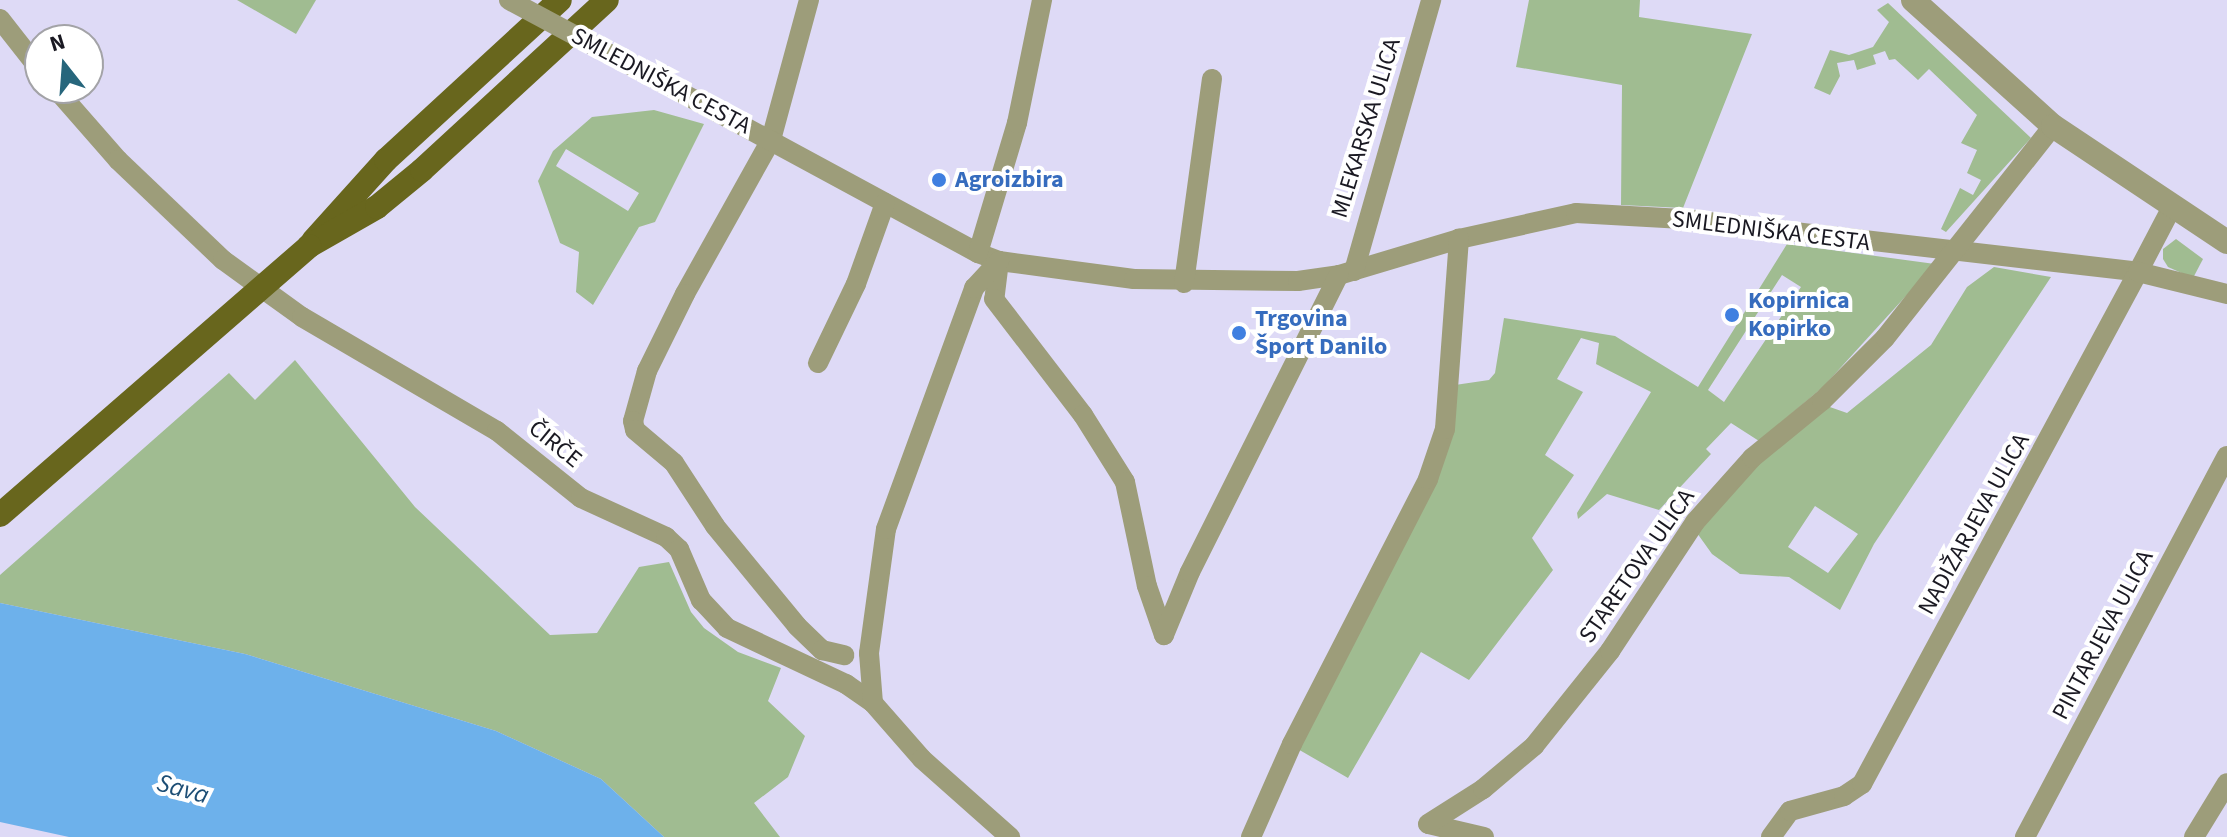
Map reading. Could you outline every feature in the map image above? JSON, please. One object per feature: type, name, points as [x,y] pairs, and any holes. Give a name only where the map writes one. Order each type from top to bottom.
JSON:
[{"type":"main road","points":[[0,515],[309,246],[386,160],[560,0]]},
{"type":"main road","points":[[309,246],[377,207],[422,170],[607,0]]},
{"type":"street","name":"SMLEDNIŠKA CESTA","points":[[509,0],[978,253],[999,261],[1184,283],[1346,273],[1459,239],[1576,213],[1683,219],[2138,272]]},
{"type":"street","name":"SMLEDNIŠKA CESTA","points":[[809,0],[771,140],[712,241],[647,371],[635,430],[674,463],[715,526],[797,626],[822,650],[844,655]]},
{"type":"street","points":[[978,253],[1017,123],[1042,0]]},
{"type":"street","name":"MLEKARSKA ULICA","points":[[1346,273],[1431,0]]},
{"type":"street","points":[[1913,0],[2053,126],[2171,209],[2227,242]]},
{"type":"street","points":[[0,19],[24,50]]},
{"type":"street","points":[[1184,283],[1212,79]]},
{"type":"street","name":"ČIRČE","points":[[69,104],[118,160],[223,260],[302,317],[497,431],[581,498],[666,537],[679,549],[712,615],[744,639],[804,664],[873,703],[922,759],[1010,837]]},
{"type":"street","name":"STARETOVA ULICA","points":[[1424,830],[1483,789],[1534,746],[1610,651],[1695,522],[1752,458],[1822,401],[1885,338],[2053,126]]},
{"type":"street","points":[[818,363],[856,284],[885,203]]},
{"type":"street","points":[[2171,209],[2138,272],[2227,294]]},
{"type":"street","points":[[1251,837],[1292,744],[1428,479],[1445,429],[1459,239]]},
{"type":"street","points":[[999,261],[994,299],[1083,415],[1125,482],[1147,586],[1164,635],[1190,572],[1346,273]]},
{"type":"street","points":[[873,703],[869,653],[886,529],[974,288],[999,261]]},
{"type":"street","name":"NADIŽARJEVA ULICA","points":[[1771,837],[1790,811],[1844,796],[1862,784],[2138,272]]},
{"type":"street","name":"PINTARJEVA ULICA","points":[[2025,837],[2227,456]]},
{"type":"street","points":[[804,664],[869,653]]},
{"type":"street","points":[[2194,837],[2227,783]]},
{"type":"street","name":"STARETOVA ULICA","points":[[1424,830],[1484,837]]},
{"type":"green space","points":[[237,0],[316,0],[296,34]]},
{"type":"green space","points":[[1529,0],[1640,0],[1639,17],[1752,34],[1683,208],[1621,205],[1622,85],[1516,67]]},
{"type":"green space","points":[[1888,3],[2031,138],[1946,232],[1941,229],[1960,188],[1973,195],[1981,180],[1967,173],[1977,150],[1961,143],[1977,115],[1929,69],[1918,80],[1895,59],[1889,60],[1885,51],[1873,55],[1876,64],[1857,70],[1854,60],[1837,63],[1840,76],[1830,95],[1814,88],[1830,50],[1849,55],[1873,47],[1889,22],[1877,10]]},
{"type":"green space","points":[[654,110],[704,124],[655,222],[639,227],[593,305],[576,292],[579,252],[560,243],[538,181],[553,151],[592,117]],"holes":[[[566,149],[639,193],[628,211],[556,166]]]},
{"type":"green space","points":[[2176,239],[2203,259],[2193,278],[2168,267],[2163,259],[2163,249]]},
{"type":"green space","points":[[1787,244],[1935,264],[1823,387],[1759,441],[1731,423],[1706,449],[1711,454],[1659,510],[1607,494],[1578,519],[1577,513],[1651,392],[1596,364],[1599,343],[1581,338],[1557,379],[1583,392],[1545,455],[1574,475],[1532,538],[1553,570],[1469,680],[1421,652],[1348,778],[1296,748],[1428,485],[1455,385],[1489,380],[1495,373],[1504,318],[1615,336],[1698,387]],"holes":[[[1782,275],[1801,287],[1724,402],[1708,390]]]},
{"type":"green space","points":[[1994,267],[2051,277],[1874,544],[1840,610],[1789,577],[1740,574],[1712,554],[1697,533],[1747,471],[1827,406],[1847,413],[1931,345],[1967,287]],"holes":[[[1815,506],[1858,534],[1828,573],[1788,547]]]},
{"type":"green space","points":[[295,360],[415,507],[550,635],[597,633],[639,567],[669,562],[691,612],[704,628],[738,652],[781,668],[768,701],[805,736],[788,777],[754,803],[780,837],[664,837],[601,779],[496,731],[245,654],[0,603],[0,575],[229,373],[255,400]]},
{"type":"water","name":"Sava","points":[[0,603],[245,654],[496,731],[601,779],[664,837],[69,837],[0,822]]},
{"type":"place","name":"Agroizbira","points":[[939,180]]},
{"type":"place","name":"Kopirnica Kopirko","points":[[1732,315]]},
{"type":"place","name":"Trgovina Šport Danilo","points":[[1239,333]]}]
